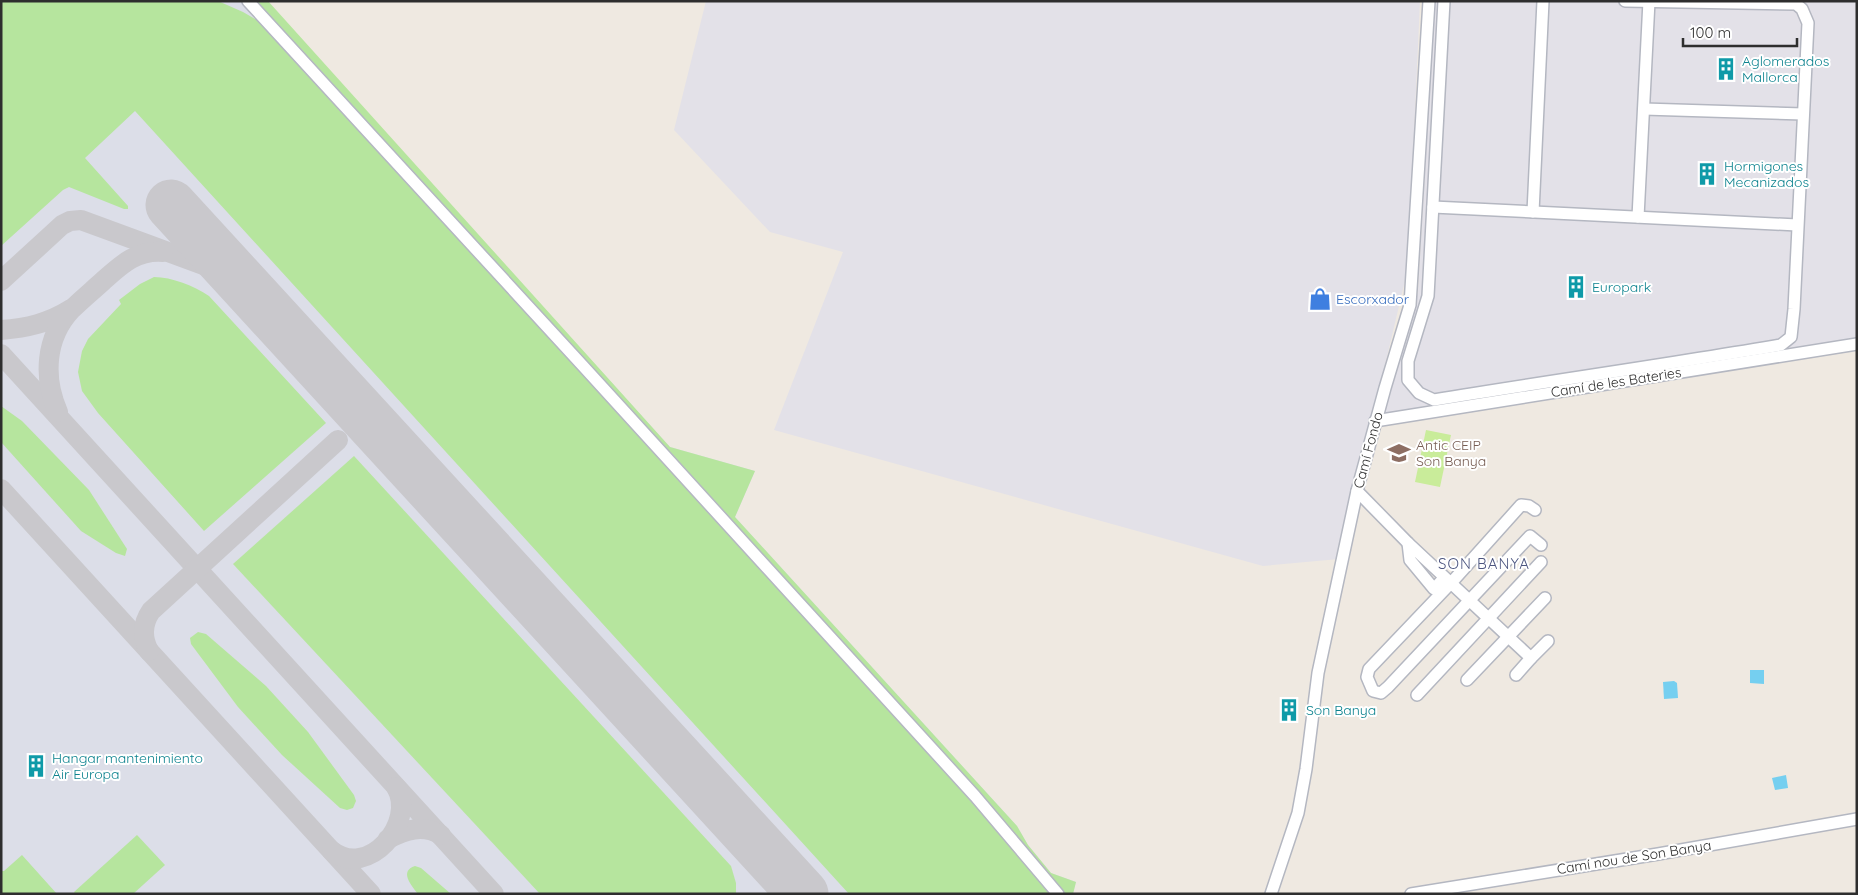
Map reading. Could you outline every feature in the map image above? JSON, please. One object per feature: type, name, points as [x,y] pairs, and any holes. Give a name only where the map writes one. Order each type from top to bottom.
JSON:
[{"type":"street","points":[[248,1],[975,796],[1058,894]]},
{"type":"street","name":"Camí Fondo","points":[[1271,894],[1298,813],[1306,769],[1318,673],[1357,491],[1410,305],[1429,1]]},
{"type":"street","points":[[1444,1],[1428,296],[1408,361],[1408,380],[1419,393],[1434,400],[1591,374],[1679,363],[1781,345],[1790,337],[1794,310],[1808,23],[1802,9],[1796,4],[1624,1]]},
{"type":"street","points":[[1533,212],[1542,1]]},
{"type":"street","points":[[1638,217],[1649,2]]},
{"type":"street","points":[[1644,109],[1803,114]]},
{"type":"street","points":[[1433,207],[1797,225]]},
{"type":"street","name":"Camí de les Bateries","points":[[1376,421],[1857,344]]},
{"type":"street","points":[[1357,491],[1408,543],[1531,658]]},
{"type":"street","points":[[1535,510],[1529,506],[1521,505],[1448,580],[1369,669],[1367,677],[1373,691],[1381,693],[1388,687],[1530,536],[1541,545]]},
{"type":"street","points":[[1417,695],[1541,562]]},
{"type":"street","points":[[1467,680],[1545,598]]},
{"type":"street","points":[[1516,675],[1548,640]]},
{"type":"street","name":"Camí nou de Son Banya","points":[[1411,894],[1658,854],[1857,819]]},
{"type":"shaded area","points":[[1,1],[267,1],[670,447],[755,471],[735,517],[1017,826],[1028,845],[1051,873],[1076,882],[1073,894],[1,894]]},
{"type":"shaded area","points":[[706,1],[1420,1],[1408,268],[1339,559],[1263,566],[774,430],[843,252],[770,232],[674,130]]},
{"type":"shaded area","points":[[1435,1],[1857,1],[1857,342],[1382,416],[1418,292]]},
{"type":"green space","points":[[1,1],[218,1],[262,23],[976,805],[1051,894],[849,894],[135,111],[85,158],[128,206],[128,209],[69,187],[63,190],[1,246]]},
{"type":"green space","points":[[255,1],[268,1],[670,447],[755,471],[735,517],[1017,826],[1028,845],[1051,873],[1076,882],[1073,894],[1066,894],[1048,875],[968,779]]},
{"type":"green space","points":[[154,277],[183,283],[209,296],[326,423],[204,531],[98,413],[82,391],[78,372],[82,351],[88,339],[121,304],[119,300],[140,284]]},
{"type":"green space","points":[[1,406],[22,421],[89,490],[127,549],[125,556],[116,553],[81,531],[1,442]]},
{"type":"green space","points":[[1426,430],[1451,435],[1440,487],[1415,482]]},
{"type":"green space","points":[[354,456],[731,866],[736,883],[736,894],[540,894],[233,564]]},
{"type":"green space","points":[[198,632],[206,634],[266,686],[308,732],[354,795],[356,801],[353,808],[347,810],[340,808],[282,755],[238,707],[191,644],[190,638]]},
{"type":"green space","points":[[137,835],[165,865],[133,894],[75,894],[74,892]]},
{"type":"green space","points":[[22,855],[57,894],[1,894],[1,871],[4,871]]},
{"type":"green space","points":[[415,866],[421,868],[451,894],[418,894],[407,875],[410,868]]},
{"type":"water","points":[[1750,670],[1764,670],[1764,684],[1750,683]]},
{"type":"water","points":[[1674,681],[1677,683],[1678,698],[1664,699],[1663,682]]},
{"type":"water","points":[[1786,775],[1788,788],[1775,790],[1772,778]]},
{"type":"taxiway","points":[[1,281],[62,225],[70,221],[81,220],[228,274],[242,283]]},
{"type":"taxiway","points":[[58,412],[50,386],[49,359],[56,333],[62,321],[75,306],[123,264],[145,253],[163,252]]},
{"type":"taxiway","points":[[1,330],[38,324],[71,309]]},
{"type":"taxiway","points":[[1,354],[494,894]]},
{"type":"taxiway","points":[[149,651],[144,631],[151,611],[338,440]]},
{"type":"taxiway","points":[[1,489],[371,894]]},
{"type":"taxiway","points":[[332,851],[346,858],[360,858],[374,853],[385,843],[394,830],[400,816],[401,801],[396,787]]},
{"type":"taxiway","points":[[388,839],[407,831],[421,829],[441,835]]},
{"type":"runway","points":[[171,205],[803,894]]},
{"type":"place","name":"Aglomerados Mallorca","points":[[1726,69]]},
{"type":"place","name":"Hormigones Mecanizados","points":[[1707,174]]},
{"type":"place","name":"Europark","points":[[1576,287]]},
{"type":"place","name":"Escorxador","points":[[1320,299]]},
{"type":"place","name":"Antic CEIP Son Banya","points":[[1399,453]]},
{"type":"place","name":"Son Banya","points":[[1289,710]]},
{"type":"place","name":"Hangar mantenimiento Air Europa","points":[[36,766]]},
{"type":"district","name":"SON BANYA","points":[[1484,564]]}]
